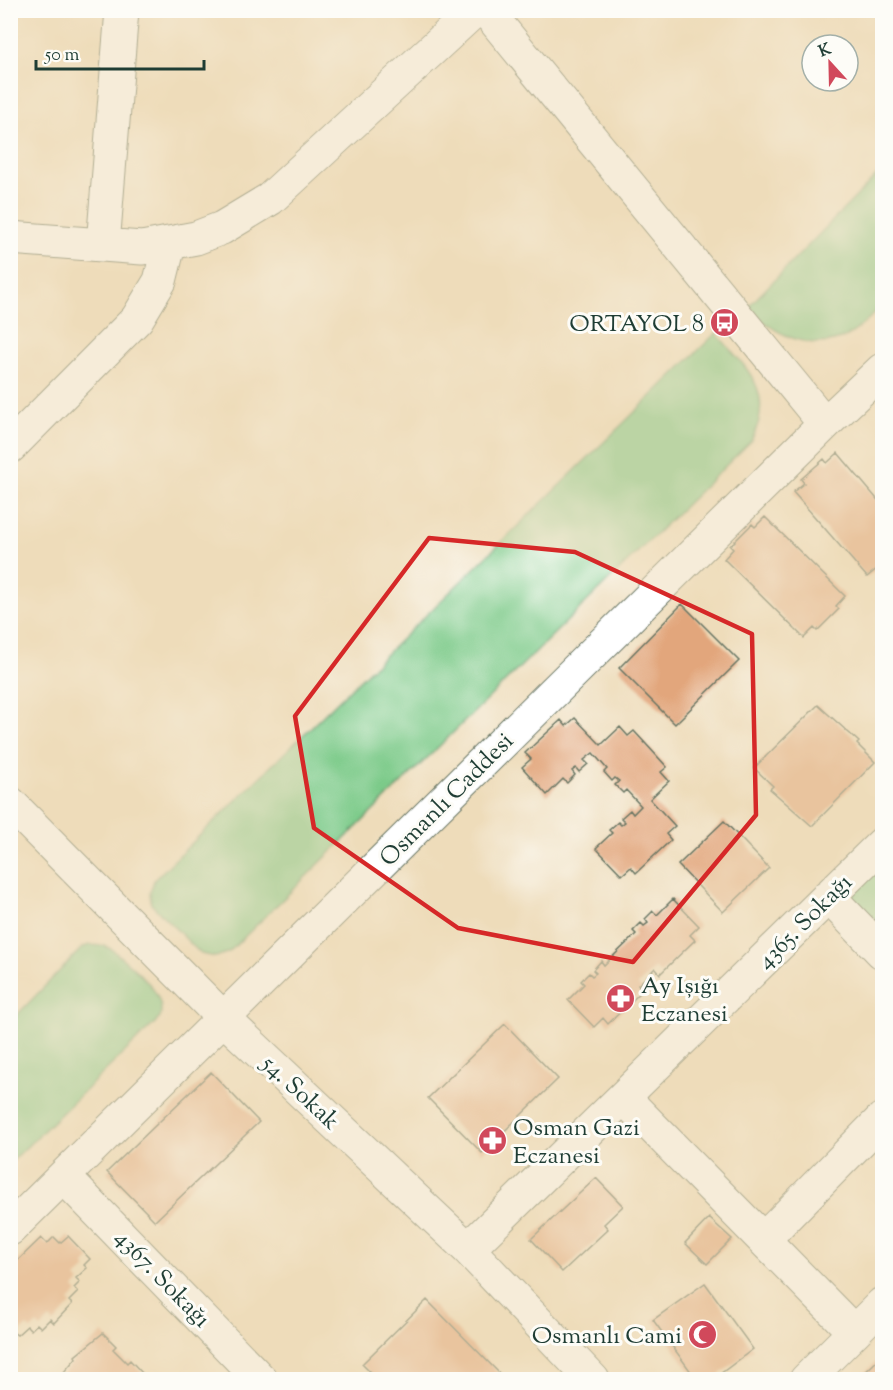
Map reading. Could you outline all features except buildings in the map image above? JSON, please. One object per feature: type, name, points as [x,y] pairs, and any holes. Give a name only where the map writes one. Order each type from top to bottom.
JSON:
[{"type":"street","points":[[103,245],[122,10]]},
{"type":"street","points":[[10,238],[142,248],[169,245],[222,228],[270,199],[475,10]]},
{"type":"street","points":[[486,10],[825,423]]},
{"type":"street","points":[[10,447],[138,319],[160,281],[169,245]]},
{"type":"street","name":"Osmanlı Caddesi","points":[[10,1229],[225,1020],[825,423],[882,370]]},
{"type":"street","name":"54. Sokak","points":[[10,803],[225,1020],[468,1249],[593,1380]]},
{"type":"street","name":"4365. Sokağı","points":[[468,1249],[882,844]]},
{"type":"street","points":[[828,896],[882,952]]},
{"type":"street","points":[[624,1098],[854,1332]]},
{"type":"street","points":[[764,1239],[882,1119]]},
{"type":"street","name":"4367. Sokağı","points":[[64,1177],[261,1380]]},
{"type":"street","points":[[806,1380],[882,1304]]},
{"type":"highlighted area","points":[[429,538],[575,552],[752,634],[756,815],[633,962],[458,928],[314,828],[295,716]]},
{"type":"green space","points":[[882,170],[882,306],[857,330],[834,341],[806,342],[780,333],[749,306]]},
{"type":"green space","points":[[716,333],[747,370],[759,395],[761,408],[751,441],[229,952],[216,957],[201,954],[151,904],[150,893],[154,880]]},
{"type":"green space","points":[[882,837],[882,932],[836,883]]},
{"type":"green space","points":[[89,945],[105,946],[113,950],[146,980],[158,998],[161,1008],[160,1018],[11,1162],[11,1021],[82,948]]},
{"type":"place","name":"ORTAYOL 8","points":[[725,323]]},
{"type":"place","name":"Ay Işığı Eczanesi","points":[[620,999]]},
{"type":"place","name":"Osman Gazi Eczanesi","points":[[492,1141]]},
{"type":"place","name":"Osmanlı Cami","points":[[703,1335]]}]
